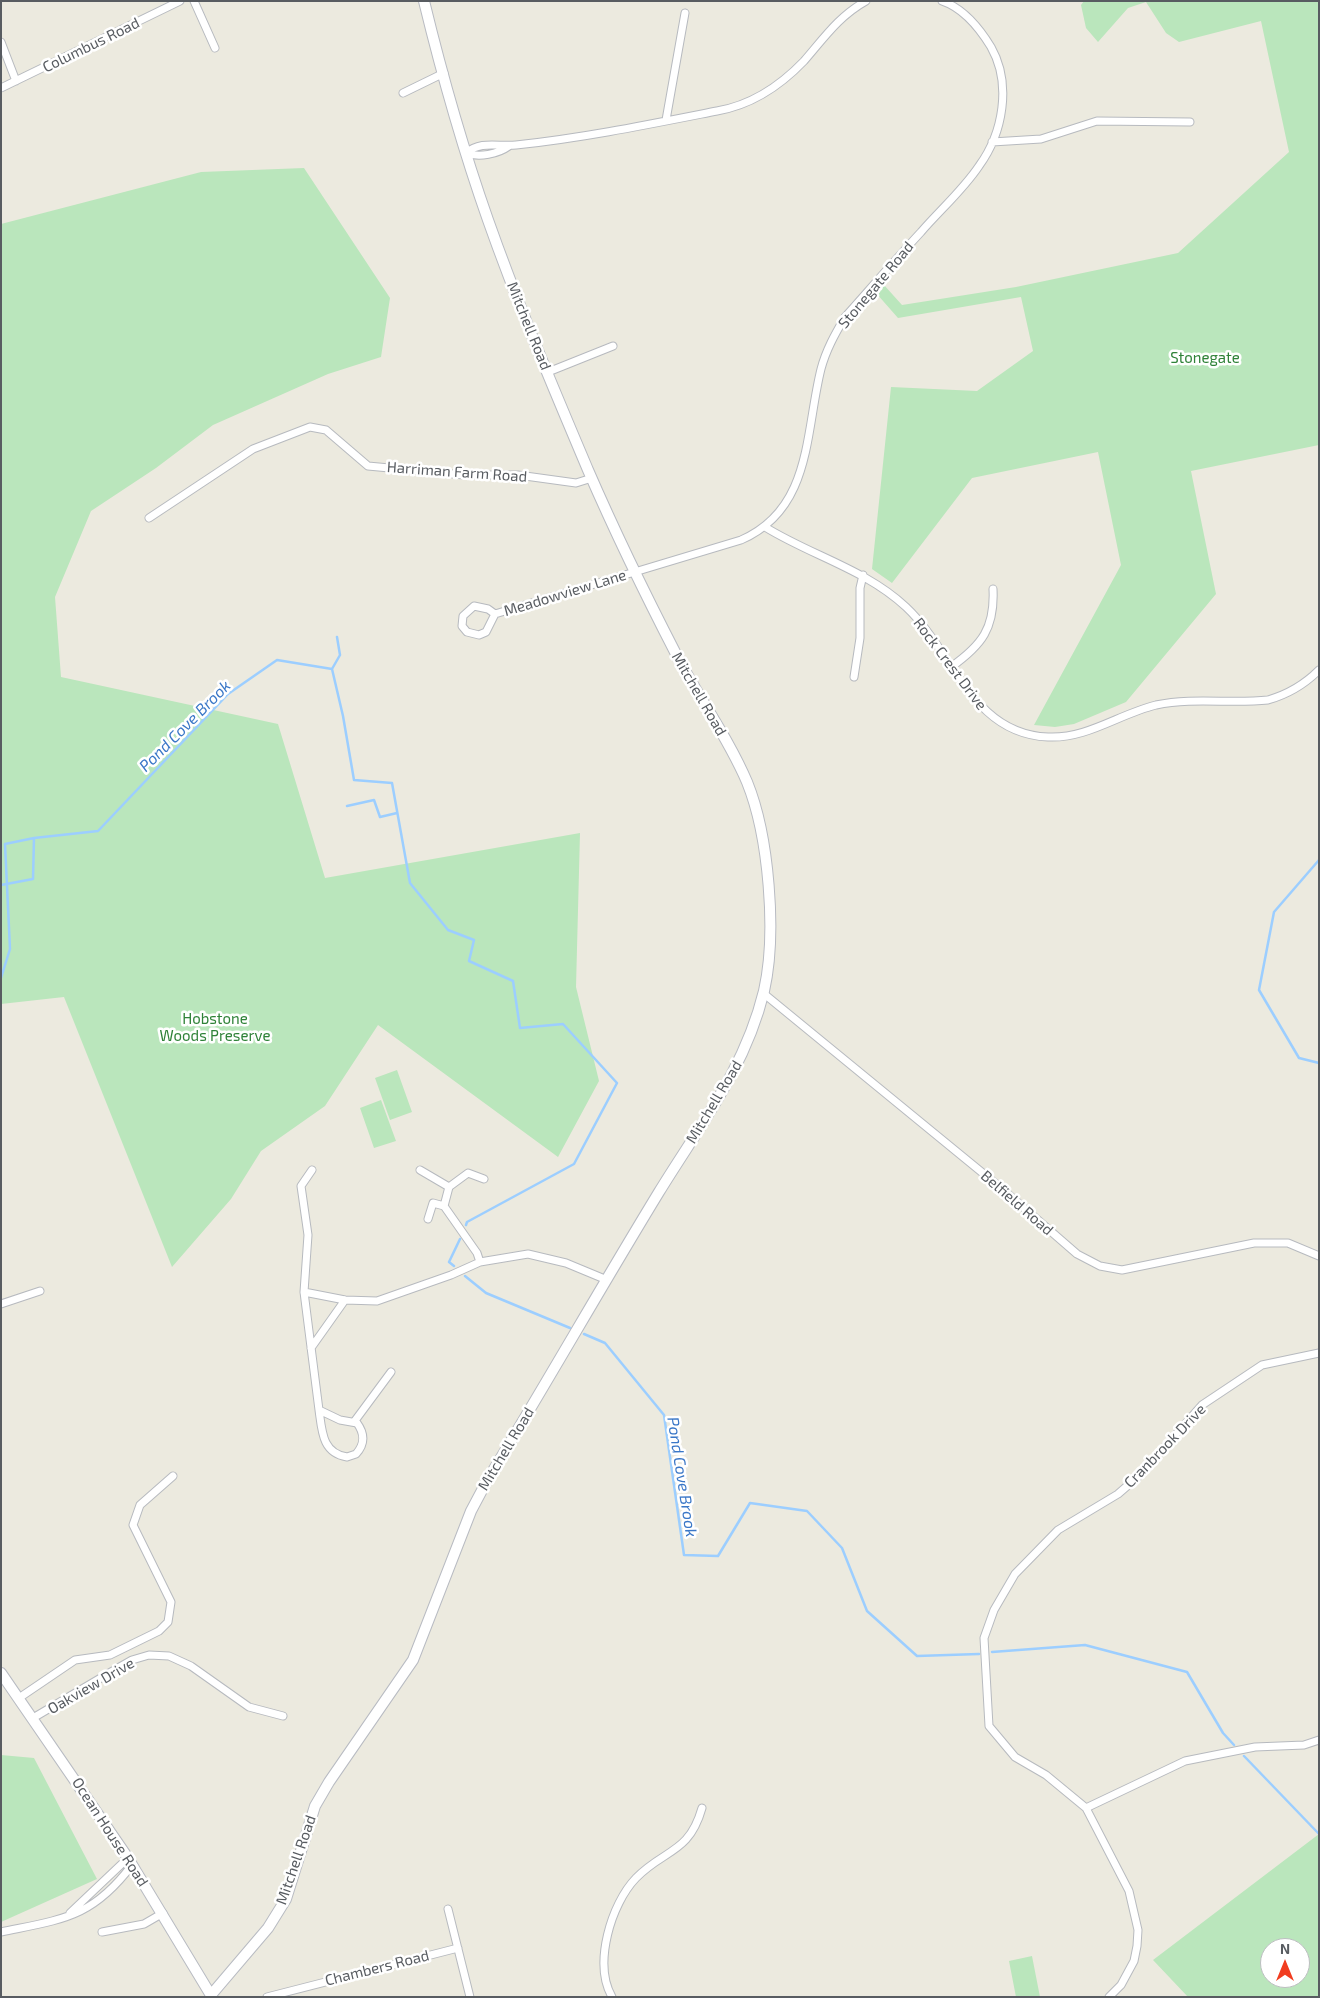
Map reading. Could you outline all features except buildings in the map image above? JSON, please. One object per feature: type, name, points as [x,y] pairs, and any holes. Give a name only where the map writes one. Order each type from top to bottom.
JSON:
[{"type":"street","name":"Columbus Road","points":[[1,88],[180,1]]},
{"type":"street","points":[[194,1],[215,48]]},
{"type":"street","name":"Mitchell Road","points":[[211,1996],[278,1914],[293,1881],[308,1824],[315,1806],[328,1782],[413,1660],[471,1511],[488,1479],[660,1190],[726,1088],[752,1030],[763,992],[770,954],[771,920],[761,832],[754,804],[733,754],[675,652],[635,572],[592,478],[548,372],[501,254],[466,153],[424,1]]},
{"type":"street","points":[[466,153],[474,156],[501,152],[509,146],[732,108],[767,93],[804,61],[848,11],[866,1]]},
{"type":"street","name":"Stonegate Road","points":[[635,572],[741,540],[765,527],[785,506],[798,482],[822,368],[831,341],[845,317],[980,166],[1001,119],[1002,81],[994,54],[975,26],[958,10],[942,1]]},
{"type":"street","points":[[666,120],[685,13]]},
{"type":"street","points":[[1,42],[16,81]]},
{"type":"street","points":[[403,93],[444,73]]},
{"type":"street","points":[[992,142],[1041,139],[1097,121],[1190,122]]},
{"type":"street","points":[[548,372],[613,346]]},
{"type":"street","name":"Harriman Farm Road","points":[[149,518],[253,450],[310,427],[326,430],[368,466],[464,475],[518,475],[576,483],[592,478]]},
{"type":"street","name":"Rock Crest Drive","points":[[765,527],[863,575],[906,608],[929,632],[972,698],[990,716],[1018,731],[1047,738],[1077,735],[1140,710],[1175,701],[1268,700],[1283,696],[1304,684],[1319,670]]},
{"type":"street","name":"Meadowview Lane","points":[[496,614],[488,608],[474,606],[463,616],[462,626],[467,632],[479,635],[486,632],[496,614],[635,572]]},
{"type":"street","points":[[854,677],[860,638],[860,588],[863,575]]},
{"type":"street","points":[[951,667],[974,650],[984,638],[993,612],[993,589]]},
{"type":"street","name":"Belfield Road","points":[[763,992],[1001,1188],[1077,1254],[1100,1266],[1122,1270],[1254,1243],[1288,1243],[1319,1256]]},
{"type":"street","points":[[312,1170],[300,1186],[308,1236],[304,1292],[319,1410],[326,1444],[341,1456],[347,1457],[356,1454],[362,1446],[362,1432],[357,1423],[340,1420],[319,1410]]},
{"type":"street","points":[[420,1170],[449,1187]]},
{"type":"street","points":[[444,1206],[449,1187],[468,1173],[484,1179]]},
{"type":"street","points":[[428,1219],[433,1203],[444,1206],[477,1253],[480,1262]]},
{"type":"street","points":[[304,1292],[345,1300],[377,1301],[451,1275],[480,1262],[528,1254],[566,1262],[607,1280]]},
{"type":"street","points":[[1,1304],[40,1291]]},
{"type":"street","points":[[311,1348],[345,1300]]},
{"type":"street","name":"Cranbrook Drive","points":[[1109,1997],[1121,1985],[1134,1961],[1138,1930],[1128,1890],[1086,1808],[1046,1775],[1015,1757],[989,1726],[984,1638],[994,1610],[1015,1574],[1058,1530],[1118,1494],[1141,1474],[1202,1405],[1262,1365],[1319,1353]]},
{"type":"street","points":[[354,1422],[391,1372]]},
{"type":"street","points":[[19,1698],[75,1660],[110,1655],[159,1630],[168,1622],[171,1602],[151,1566],[134,1525],[140,1505],[173,1476]]},
{"type":"street","name":"Oakview Drive","points":[[33,1718],[132,1660],[149,1655],[169,1656],[191,1666],[249,1707],[283,1716]]},
{"type":"street","name":"Ocean House Road","points":[[1,1673],[130,1861],[163,1913],[211,1996]]},
{"type":"street","points":[[1086,1808],[1185,1761],[1254,1748],[1304,1745],[1319,1740]]},
{"type":"street","points":[[612,1997],[606,1980],[606,1936],[624,1896],[636,1879],[681,1846],[698,1822],[702,1808]]},
{"type":"street","points":[[65,1919],[130,1861]]},
{"type":"street","points":[[1,1932],[65,1919],[98,1902],[118,1884],[130,1861]]},
{"type":"street","points":[[448,1909],[470,1997]]},
{"type":"street","points":[[102,1932],[144,1924],[163,1913]]},
{"type":"street","name":"Chambers Road","points":[[267,1997],[458,1948]]},
{"type":"green space","name":"Stonegate","points":[[1084,1],[1319,1],[1319,445],[1191,471],[1216,594],[1126,702],[1074,724],[1055,727],[1034,725],[1121,565],[1098,452],[972,478],[892,583],[872,569],[891,387],[977,391],[1033,351],[1021,297],[898,318],[876,293],[884,285],[902,305],[1016,287],[1178,253],[1289,152],[1261,21],[1179,42],[1166,33],[1146,2],[1128,8],[1098,42],[1086,28],[1081,5]]},
{"type":"green space","name":"Hobstone Woods Preserve","points":[[304,168],[390,298],[381,357],[328,374],[213,425],[156,468],[91,511],[55,597],[61,677],[278,724],[325,878],[580,833],[576,987],[599,1081],[558,1157],[378,1025],[325,1106],[261,1151],[231,1199],[172,1267],[64,997],[1,1004],[1,224],[201,172]]},
{"type":"green space","points":[[397,1070],[412,1112],[390,1120],[375,1078]]},
{"type":"green space","points":[[381,1100],[396,1141],[374,1148],[360,1108]]},
{"type":"green space","points":[[1,1755],[34,1758],[97,1879],[1,1922]]},
{"type":"green space","points":[[1319,1834],[1319,1997],[1188,1997],[1153,1960]]},
{"type":"green space","points":[[1032,1956],[1040,1997],[1016,1997],[1009,1961]]},
{"type":"waterway","points":[[332,669],[340,655],[337,637]]},
{"type":"waterway","name":"Pond Cove Brook","points":[[1,978],[10,949],[5,844],[34,838],[98,831],[228,694],[277,660],[332,669],[343,716],[354,780],[392,783],[410,883],[448,930],[474,940],[469,961],[513,981],[520,1028],[563,1024],[617,1083],[574,1164],[467,1222],[466,1225]]},
{"type":"waterway","points":[[347,806],[374,800],[380,817],[397,813]]},
{"type":"waterway","points":[[1,885],[33,879],[34,838]]},
{"type":"waterway","points":[[1319,860],[1274,912],[1259,990],[1299,1058],[1319,1063]]},
{"type":"waterway","name":"Pond Cove Brook","points":[[454,1266],[449,1262],[460,1239]]},
{"type":"waterway","name":"Pond Cove Brook","points":[[465,1276],[486,1293],[570,1328]]},
{"type":"waterway","name":"Pond Cove Brook","points":[[584,1334],[605,1343],[664,1415],[684,1555],[718,1556],[750,1503],[807,1511],[842,1548],[867,1611],[917,1656],[979,1654]]},
{"type":"waterway","name":"Pond Cove Brook","points":[[992,1652],[1085,1645],[1187,1672],[1223,1733],[1234,1745]]},
{"type":"waterway","name":"Pond Cove Brook","points":[[1244,1756],[1319,1834]]}]
